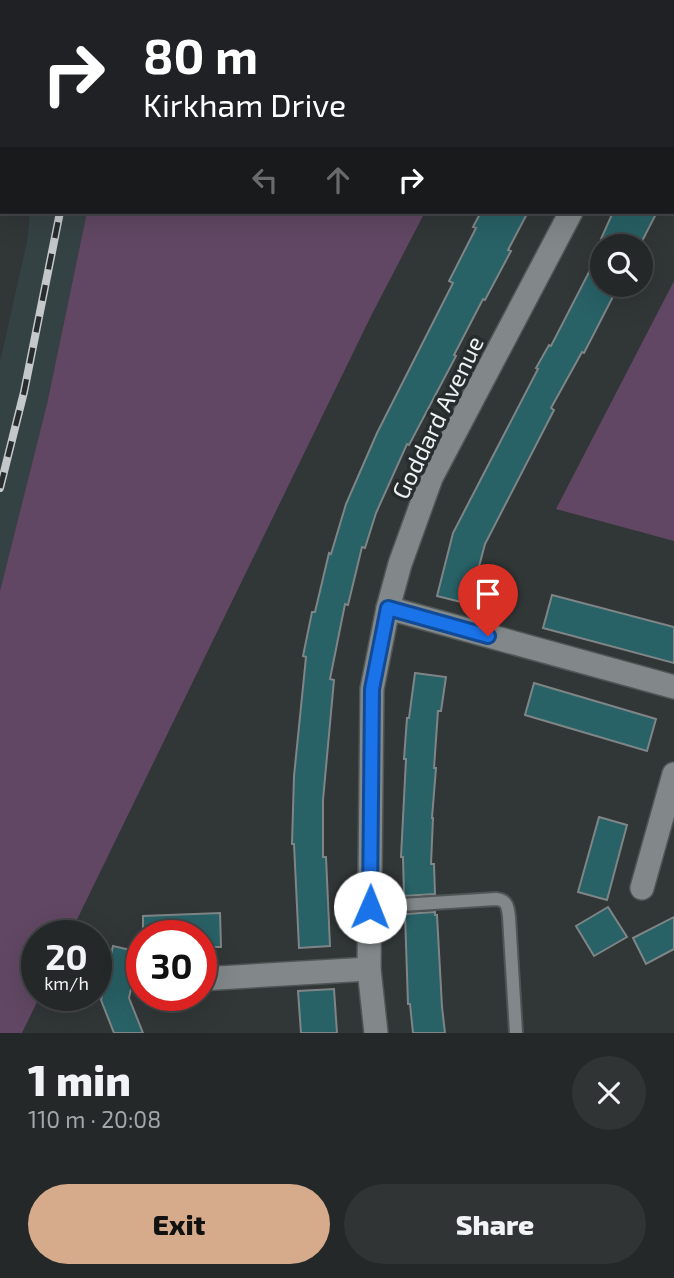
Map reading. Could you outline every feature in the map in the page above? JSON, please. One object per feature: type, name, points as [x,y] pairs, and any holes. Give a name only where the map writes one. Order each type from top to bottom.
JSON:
[{"type":"street","name":"Goddard Avenue","points":[[376,1033],[369,970],[372,689],[388,608],[400,564],[431,478],[569,214]]},
{"type":"street","points":[[388,608],[674,687]]},
{"type":"street","points":[[642,888],[674,774]]},
{"type":"street","points":[[217,978],[369,970]]},
{"type":"lane","points":[[370,907],[503,900],[507,905],[509,917],[516,1033]]},
{"type":"shaded area","points":[[30,214],[87,214],[47,404],[0,591],[0,362],[27,242]]},
{"type":"shaded area","points":[[87,214],[424,214],[371,316],[77,920],[21,920],[21,1011],[33,1011],[22,1033],[0,1033],[0,591],[47,404]]},
{"type":"shaded area","points":[[674,281],[674,541],[556,509]]},
{"type":"building","points":[[480,214],[527,214],[508,250],[511,251],[485,300],[483,299],[409,445],[407,444],[376,513],[365,548],[362,547],[348,605],[345,604],[330,679],[334,680],[323,800],[323,857],[326,857],[330,946],[299,948],[292,844],[294,776],[306,657],[303,656],[312,612],[315,612],[329,553],[331,554],[346,504],[377,433],[453,283],[449,281],[476,228],[473,227]]},
{"type":"building","points":[[612,214],[656,214],[646,234],[603,234]]},
{"type":"building","points":[[590,270],[590,297],[613,297],[551,408],[554,410],[485,544],[469,604],[437,596],[453,533],[538,369],[536,368],[549,345],[551,346]]},
{"type":"building","points":[[552,595],[674,627],[674,663],[543,628]]},
{"type":"building","points":[[415,673],[446,677],[441,711],[438,711],[434,768],[431,864],[434,864],[435,894],[404,896],[401,857],[404,759],[407,718]]},
{"type":"building","points":[[534,683],[656,719],[647,751],[525,715]]},
{"type":"building","points":[[599,817],[627,825],[607,900],[578,892]]},
{"type":"building","points":[[608,907],[627,937],[594,956],[576,926]]},
{"type":"building","points":[[435,912],[445,1033],[413,1033],[408,1004],[405,914]]},
{"type":"building","points":[[220,913],[221,947],[217,947],[217,920],[143,920],[143,916]]},
{"type":"building","points":[[674,917],[674,949],[646,964],[633,938]]},
{"type":"building","points":[[113,946],[126,949],[126,1011],[134,1011],[143,1033],[114,1033],[105,1011],[112,1011]]},
{"type":"building","points":[[334,989],[337,1033],[301,1033],[298,991]]},
{"type":"railway","points":[[0,488],[24,392],[60,214]]},
{"type":"route","points":[[370,907],[372,689],[388,608],[488,636]]}]
